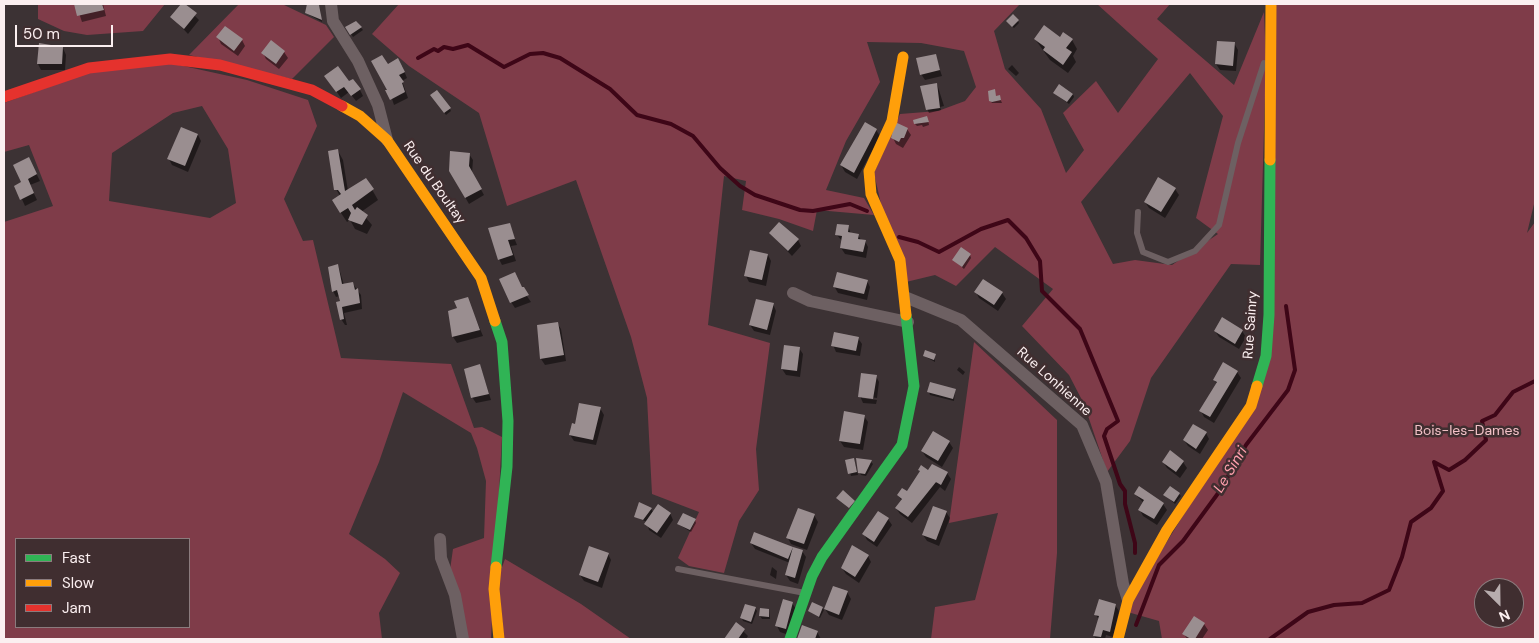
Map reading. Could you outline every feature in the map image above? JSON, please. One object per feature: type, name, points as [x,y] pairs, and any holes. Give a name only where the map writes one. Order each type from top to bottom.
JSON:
[{"type":"street","points":[[331,4],[333,21],[358,61],[378,105],[387,140]]},
{"type":"street","name":"Rue Sainry","points":[[1118,639],[1128,600],[1167,530],[1251,406],[1266,356],[1269,305],[1269,48],[1271,4]]},
{"type":"street","points":[[790,639],[805,592],[822,557],[902,445],[907,427],[914,386],[900,260],[871,194],[869,171],[892,121],[903,57]]},
{"type":"street","name":"Rue du Boultay","points":[[4,97],[89,68],[170,59],[220,65],[312,90],[360,116],[387,140],[481,278],[502,342],[508,421],[508,466],[494,589],[499,639]]},
{"type":"street","points":[[793,293],[810,301],[908,322]]},
{"type":"street","name":"Rue Lonhienne","points":[[905,296],[961,320],[1082,425],[1106,482],[1123,584],[1128,600]]},
{"type":"street","points":[[440,539],[441,558],[455,595],[463,639]]},
{"type":"lane","points":[[1138,212],[1137,233],[1143,252],[1168,262],[1195,251],[1219,225],[1238,143],[1269,48]]},
{"type":"lane","points":[[678,569],[805,592]]},
{"type":"green space","points":[[38,4],[165,4],[143,31],[87,35],[64,31],[38,19]]},
{"type":"green space","points":[[239,4],[282,4],[326,25],[334,37],[292,79],[189,55]]},
{"type":"green space","points":[[399,4],[1020,4],[994,31],[1005,69],[1041,109],[1066,173],[1084,150],[1063,113],[1096,81],[1118,113],[1158,59],[1097,4],[1170,4],[1157,19],[1234,85],[1264,12],[1266,62],[1260,265],[1231,264],[1151,378],[1130,441],[1107,472],[1084,404],[1069,375],[1022,326],[1053,289],[995,247],[956,286],[935,275],[906,282],[883,213],[874,173],[900,114],[938,111],[965,101],[976,87],[964,51],[921,43],[867,42],[880,82],[846,141],[826,190],[864,198],[874,215],[817,210],[813,231],[779,219],[742,210],[746,181],[724,176],[708,325],[770,343],[756,449],[759,490],[739,521],[724,573],[689,566],[678,558],[699,512],[652,494],[647,398],[631,337],[576,180],[507,206],[479,113],[409,66],[372,34]],"holes":[[[1190,73],[1223,116],[1196,218],[1218,234],[1172,265],[1135,260],[1113,264],[1081,202]]]},
{"type":"green space","name":"Bois-les-Dames","points":[[1275,4],[1535,4],[1535,200],[1527,233],[1535,222],[1535,639],[1162,639],[1159,621],[1124,611],[1251,406],[1266,356]]},
{"type":"green space","points":[[170,63],[247,80],[308,100],[317,126],[284,199],[303,241],[313,240],[341,358],[451,364],[474,428],[482,427],[502,437],[491,639],[468,639],[450,570],[453,549],[484,538],[486,481],[477,448],[471,433],[403,392],[379,462],[349,534],[385,559],[400,573],[379,613],[382,639],[4,639],[4,222],[53,206],[29,145],[4,152],[4,103],[89,72]],"holes":[[[202,106],[228,149],[236,203],[210,218],[109,201],[112,153],[173,113]]]},
{"type":"green space","points":[[974,342],[1057,420],[1057,553],[1050,639],[931,639],[935,607],[975,600],[998,513],[949,523]]},
{"type":"green space","points":[[505,559],[581,604],[631,639],[504,639],[498,578]]},
{"type":"building","points":[[74,4],[102,4],[104,10],[77,16]]},
{"type":"building","points":[[181,4],[185,4],[197,13],[184,29],[170,17]]},
{"type":"building","points":[[307,4],[319,5],[322,20],[305,13]]},
{"type":"building","points":[[1013,14],[1019,20],[1012,27],[1006,21]]},
{"type":"building","points":[[356,21],[362,27],[350,35],[345,27]]},
{"type":"building","points":[[1044,25],[1060,37],[1063,32],[1073,39],[1066,48],[1072,52],[1063,65],[1043,50],[1045,47],[1034,39]]},
{"type":"building","points":[[225,26],[243,39],[234,51],[216,37]]},
{"type":"building","points":[[271,40],[285,51],[276,64],[261,53]]},
{"type":"building","points":[[1217,41],[1235,42],[1233,66],[1215,64]]},
{"type":"building","points":[[39,43],[63,47],[62,64],[37,64]]},
{"type":"building","points":[[936,54],[940,70],[920,75],[916,58]]},
{"type":"building","points":[[382,55],[388,64],[398,58],[405,72],[399,75],[404,82],[402,83],[405,92],[390,100],[385,90],[387,90],[371,61]]},
{"type":"building","points":[[338,66],[349,81],[353,79],[361,89],[351,96],[344,87],[336,92],[324,76]]},
{"type":"building","points":[[937,83],[940,108],[926,110],[920,86]]},
{"type":"building","points":[[1059,84],[1073,94],[1067,102],[1053,93]]},
{"type":"building","points":[[995,89],[996,96],[1000,95],[1001,100],[989,101],[988,91]]},
{"type":"building","points":[[437,90],[451,108],[444,113],[430,95]]},
{"type":"building","points":[[927,116],[929,122],[914,124],[913,120]]},
{"type":"building","points":[[865,122],[877,129],[854,173],[840,165]]},
{"type":"building","points":[[895,122],[908,128],[904,138],[901,138],[899,142],[891,138]]},
{"type":"building","points":[[181,127],[198,134],[185,166],[167,159]]},
{"type":"building","points":[[338,149],[345,191],[366,178],[374,189],[352,205],[355,210],[357,207],[368,215],[362,225],[348,220],[351,213],[348,208],[340,213],[332,200],[341,194],[338,190],[334,190],[328,151]]},
{"type":"building","points":[[450,151],[470,153],[469,166],[482,189],[465,198],[449,171]]},
{"type":"building","points":[[29,157],[37,174],[28,179],[34,193],[20,200],[14,186],[21,182],[13,165]]},
{"type":"building","points":[[1158,177],[1176,188],[1161,212],[1144,202]]},
{"type":"building","points":[[779,222],[799,239],[788,251],[769,233]]},
{"type":"building","points":[[510,223],[515,239],[508,240],[513,255],[498,260],[488,228]]},
{"type":"building","points":[[837,224],[849,225],[848,232],[859,234],[858,239],[866,240],[863,252],[840,248],[842,236],[835,235]]},
{"type":"building","points":[[961,247],[971,254],[962,267],[952,260]]},
{"type":"building","points":[[750,250],[768,254],[762,280],[744,276]]},
{"type":"building","points":[[338,264],[342,284],[353,282],[355,290],[358,288],[360,303],[342,307],[344,319],[340,320],[336,302],[340,301],[337,290],[332,292],[328,267]]},
{"type":"building","points":[[515,272],[522,287],[524,287],[529,295],[510,303],[499,279]]},
{"type":"building","points":[[837,272],[868,280],[864,294],[833,287]]},
{"type":"building","points":[[983,279],[1003,292],[994,305],[974,292]]},
{"type":"building","points":[[468,297],[480,330],[452,337],[448,311],[457,308],[454,301]]},
{"type":"building","points":[[756,299],[774,303],[767,330],[749,325]]},
{"type":"building","points":[[1222,317],[1243,330],[1235,344],[1214,331]]},
{"type":"building","points":[[558,322],[564,355],[540,359],[537,325]]},
{"type":"building","points":[[834,332],[859,337],[856,351],[831,346]]},
{"type":"building","points":[[784,345],[800,347],[797,371],[781,369]]},
{"type":"building","points":[[925,350],[936,354],[934,360],[923,356]]},
{"type":"building","points":[[1223,362],[1238,371],[1210,417],[1199,411],[1217,382],[1213,380]]},
{"type":"building","points":[[480,364],[489,394],[471,398],[464,369]]},
{"type":"building","points":[[861,373],[877,375],[873,399],[858,397]]},
{"type":"building","points":[[930,382],[956,389],[953,399],[927,392]]},
{"type":"building","points":[[579,403],[601,407],[593,440],[569,435],[572,423],[575,424]]},
{"type":"building","points":[[844,411],[865,415],[860,444],[839,441]]},
{"type":"building","points":[[1193,424],[1207,432],[1196,449],[1183,440]]},
{"type":"building","points":[[933,431],[950,441],[938,461],[921,451]]},
{"type":"building","points":[[1170,450],[1184,461],[1176,472],[1162,462]]},
{"type":"building","points":[[854,458],[857,472],[848,474],[845,460]]},
{"type":"building","points":[[856,458],[872,460],[865,474],[858,473]]},
{"type":"building","points":[[932,464],[948,472],[941,485],[936,482],[908,517],[895,508],[902,499],[897,495],[902,488],[907,491],[920,471],[918,470],[921,465],[928,470]]},
{"type":"building","points":[[1139,486],[1164,503],[1154,519],[1138,510],[1144,500],[1134,494]]},
{"type":"building","points":[[1170,486],[1180,493],[1174,502],[1163,495]]},
{"type":"building","points":[[843,490],[855,501],[849,508],[836,498]]},
{"type":"building","points":[[639,502],[652,508],[643,520],[634,517]]},
{"type":"building","points":[[658,504],[671,513],[657,533],[644,524]]},
{"type":"building","points":[[933,506],[947,511],[936,540],[922,535]]},
{"type":"building","points":[[798,508],[815,514],[804,544],[786,538]]},
{"type":"building","points":[[878,511],[889,518],[874,542],[862,534]]},
{"type":"building","points":[[683,513],[696,519],[690,530],[677,524]]},
{"type":"building","points":[[754,532],[793,547],[788,559],[750,543]]},
{"type":"building","points":[[852,545],[869,555],[855,577],[841,568]]},
{"type":"building","points":[[589,546],[609,553],[598,582],[579,575]]},
{"type":"building","points":[[793,547],[803,550],[795,578],[785,575]]},
{"type":"building","points":[[833,586],[848,591],[839,615],[824,609]]},
{"type":"building","points":[[783,599],[793,602],[786,629],[775,626]]},
{"type":"building","points":[[1099,599],[1116,604],[1110,632],[1103,630],[1101,637],[1093,636],[1099,616],[1094,615]]},
{"type":"building","points":[[812,602],[823,607],[819,617],[808,611]]},
{"type":"building","points":[[745,604],[756,607],[751,622],[740,618]]},
{"type":"building","points":[[760,608],[769,609],[769,617],[759,616]]},
{"type":"building","points":[[1194,616],[1205,623],[1195,639],[1191,639],[1182,634]]},
{"type":"building","points":[[736,622],[745,629],[738,639],[724,639]]},
{"type":"building","points":[[802,625],[818,631],[815,639],[797,639]]},
{"type":"waterway","points":[[418,58],[434,49],[438,51],[444,47],[453,49],[468,45],[504,67],[530,54],[543,53],[560,58],[610,89],[637,115],[671,124],[693,136],[720,168],[740,186],[755,195],[800,210],[813,211],[850,204],[867,211]]},
{"type":"waterway","points":[[899,237],[918,242],[939,252],[981,229],[1008,220],[1026,238],[1040,261],[1042,291],[1080,329],[1118,421],[1107,429],[1104,436],[1120,484],[1125,491],[1125,504],[1135,543],[1135,553]]},
{"type":"waterway","name":"Le Sinri","points":[[1136,625],[1159,565],[1183,541],[1219,492],[1246,445],[1288,390],[1295,370],[1286,306]]},
{"type":"waterway","points":[[1270,639],[1308,612],[1334,605],[1362,603],[1389,590],[1402,557],[1411,522],[1431,508],[1443,491],[1434,462],[1449,470],[1465,460],[1486,440],[1482,421],[1495,415],[1513,392],[1535,381]]},
{"type":"traffic: fast","points":[[1257,386],[1266,356],[1269,315],[1270,160]]},
{"type":"traffic: fast","points":[[790,639],[812,576],[822,557],[902,445],[914,386],[906,315]]},
{"type":"traffic: fast","points":[[495,321],[502,342],[508,421],[507,467],[496,567]]},
{"type":"traffic: slow","points":[[1270,160],[1271,4]]},
{"type":"traffic: slow","points":[[903,57],[892,121],[869,171],[871,194],[900,260],[906,315]]},
{"type":"traffic: slow","points":[[342,106],[360,116],[387,140],[481,278],[495,321]]},
{"type":"traffic: slow","points":[[1118,639],[1128,600],[1167,530],[1251,406],[1257,386]]},
{"type":"traffic: slow","points":[[496,567],[494,589],[499,639]]},
{"type":"traffic: jam","points":[[4,97],[89,68],[170,59],[220,65],[312,90],[342,106]]}]
